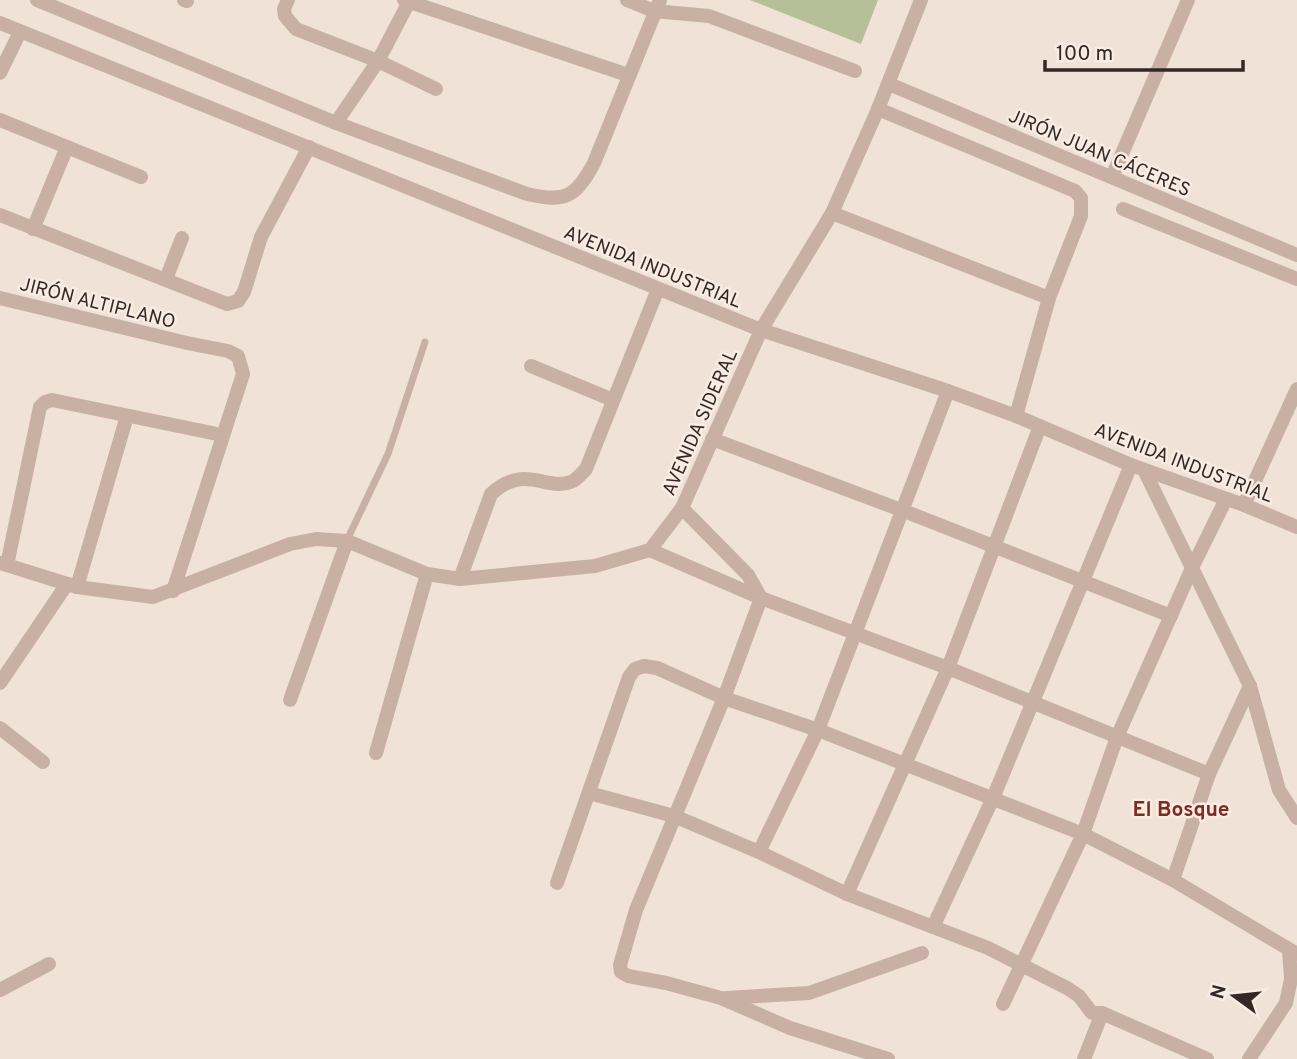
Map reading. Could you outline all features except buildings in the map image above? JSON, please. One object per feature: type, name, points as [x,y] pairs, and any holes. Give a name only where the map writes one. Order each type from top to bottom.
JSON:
[{"type":"street","points":[[37,0],[56,4],[336,122],[527,194],[549,199],[565,198],[582,186],[594,163],[657,6]]},
{"type":"street","points":[[289,0],[284,9],[285,16],[296,29],[378,61],[436,89]]},
{"type":"street","points":[[627,0],[709,16],[855,71]]},
{"type":"street","name":"AVENIDA SIDERAL","points":[[650,550],[682,509],[761,330],[832,213],[889,84],[921,0]]},
{"type":"street","points":[[1112,177],[1188,0]]},
{"type":"street","points":[[336,122],[378,61],[407,1],[628,75]]},
{"type":"street","name":"AVENIDA INDUSTRIAL","points":[[0,23],[761,330],[948,391],[1297,527]]},
{"type":"street","points":[[0,73],[20,32]]},
{"type":"street","name":"JIRÓN JUAN CÁCERES","points":[[889,84],[1297,255]]},
{"type":"street","points":[[878,109],[1075,191],[1081,198],[1081,216],[1049,298],[1016,416]]},
{"type":"street","points":[[0,120],[141,177]]},
{"type":"street","points":[[0,215],[227,304],[238,301],[244,292],[261,237],[309,147]]},
{"type":"street","points":[[33,229],[67,148]]},
{"type":"street","points":[[1123,209],[1297,279]]},
{"type":"street","points":[[832,213],[1049,298]]},
{"type":"street","points":[[166,279],[182,238]]},
{"type":"street","points":[[460,579],[491,494],[502,484],[519,478],[562,483],[575,480],[586,469],[658,289]]},
{"type":"street","name":"JIRÓN ALTIPLANO","points":[[0,298],[228,351],[238,356],[243,374],[222,435]]},
{"type":"street","points":[[531,366],[613,400]]},
{"type":"street","points":[[1244,505],[1297,389]]},
{"type":"street","points":[[759,852],[818,730],[948,391]]},
{"type":"street","points":[[173,591],[222,435],[52,400],[45,402],[40,407],[3,564],[72,585],[153,597],[173,591],[290,544],[316,539],[347,541],[427,574],[460,579],[595,566],[650,550],[761,598],[948,668],[1209,774]]},
{"type":"street","points":[[0,683],[72,585],[127,416]]},
{"type":"street","points":[[847,894],[948,668],[1040,426]]},
{"type":"street","points":[[712,439],[1171,616]]},
{"type":"street","points":[[1138,467],[1250,686],[1279,790],[1297,818]]},
{"type":"street","points":[[933,927],[993,798],[1082,581],[1138,467]]},
{"type":"street","points":[[1003,1004],[1083,834],[1116,737],[1226,499]]},
{"type":"street","points":[[682,509],[748,575],[761,598],[724,698],[636,909],[620,965],[621,972],[721,999],[790,1028],[888,1059]]},
{"type":"street","points":[[290,700],[347,541]]},
{"type":"street","points":[[376,753],[427,574]]},
{"type":"street","points":[[557,883],[629,677],[635,669],[644,666],[657,668],[724,698],[818,730],[1083,834],[1172,880],[1293,952],[1286,1003],[1248,1059]]},
{"type":"street","points":[[1172,880],[1209,774],[1250,686]]},
{"type":"street","points":[[0,728],[44,762]]},
{"type":"street","points":[[589,793],[674,816],[759,852],[847,894],[1023,964],[1079,996],[1092,1013],[1102,1013],[1207,1059]]},
{"type":"street","points":[[721,999],[809,993],[922,953]]},
{"type":"street","points":[[0,990],[50,964]]},
{"type":"street","points":[[1084,1059],[1102,1013]]},
{"type":"lane","points":[[347,541],[388,454],[425,342]]},
{"type":"green space","points":[[750,0],[878,0],[861,44]]},
{"type":"district","name":"El Bosque","points":[[1181,809]]}]
